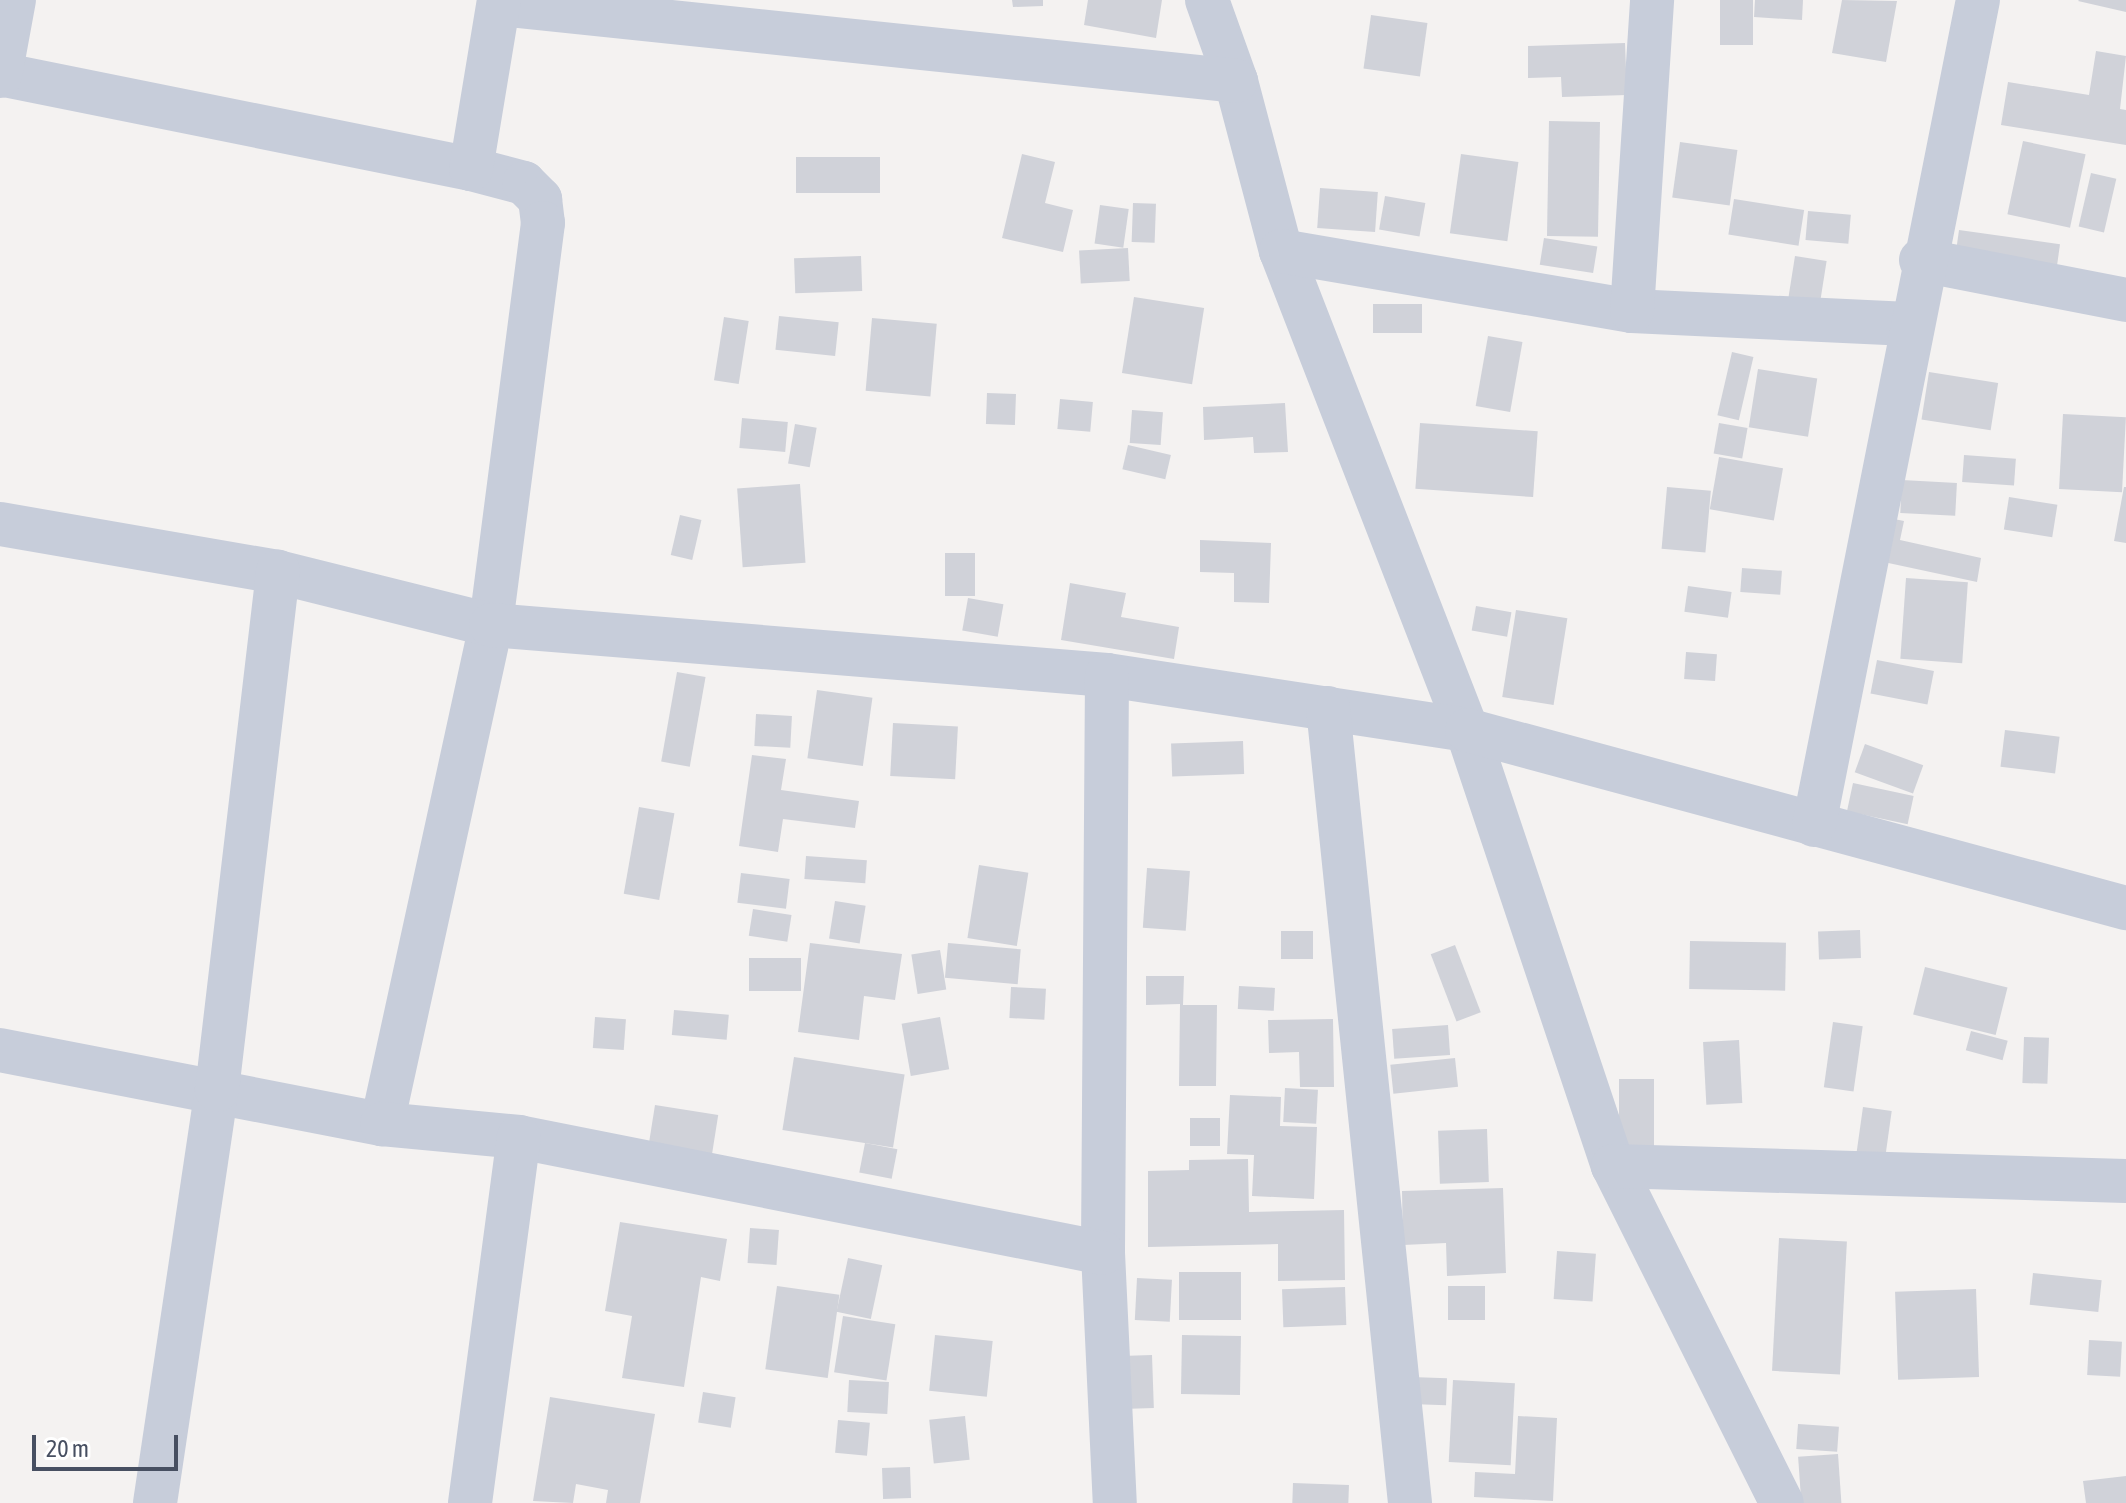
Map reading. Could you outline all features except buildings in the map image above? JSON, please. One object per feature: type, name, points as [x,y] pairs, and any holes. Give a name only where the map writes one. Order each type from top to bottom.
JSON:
[{"type":"street","points":[[14,0],[0,75],[471,169],[535,188],[543,223],[491,625],[382,1124]]},
{"type":"street","points":[[1207,0],[1236,81],[1281,251],[1467,730],[1613,1166],[1782,1503]]},
{"type":"street","points":[[1632,311],[1652,0]]},
{"type":"street","points":[[1814,825],[1921,260],[1978,0]]},
{"type":"street","points":[[471,169],[499,2],[1236,81]]},
{"type":"street","points":[[1281,251],[1632,311],[1909,324]]},
{"type":"street","points":[[1921,260],[2126,300]]},
{"type":"street","points":[[0,524],[278,572],[491,625],[1107,675],[1467,730],[2126,908]]},
{"type":"street","points":[[155,1503],[217,1090],[278,572]]},
{"type":"street","points":[[1107,675],[1103,1253],[1115,1503]]},
{"type":"street","points":[[1328,708],[1410,1503]]},
{"type":"street","points":[[0,1050],[382,1124],[519,1137],[1103,1253]]},
{"type":"street","points":[[470,1503],[519,1137]]},
{"type":"street","points":[[1613,1166],[2126,1181]]}]
